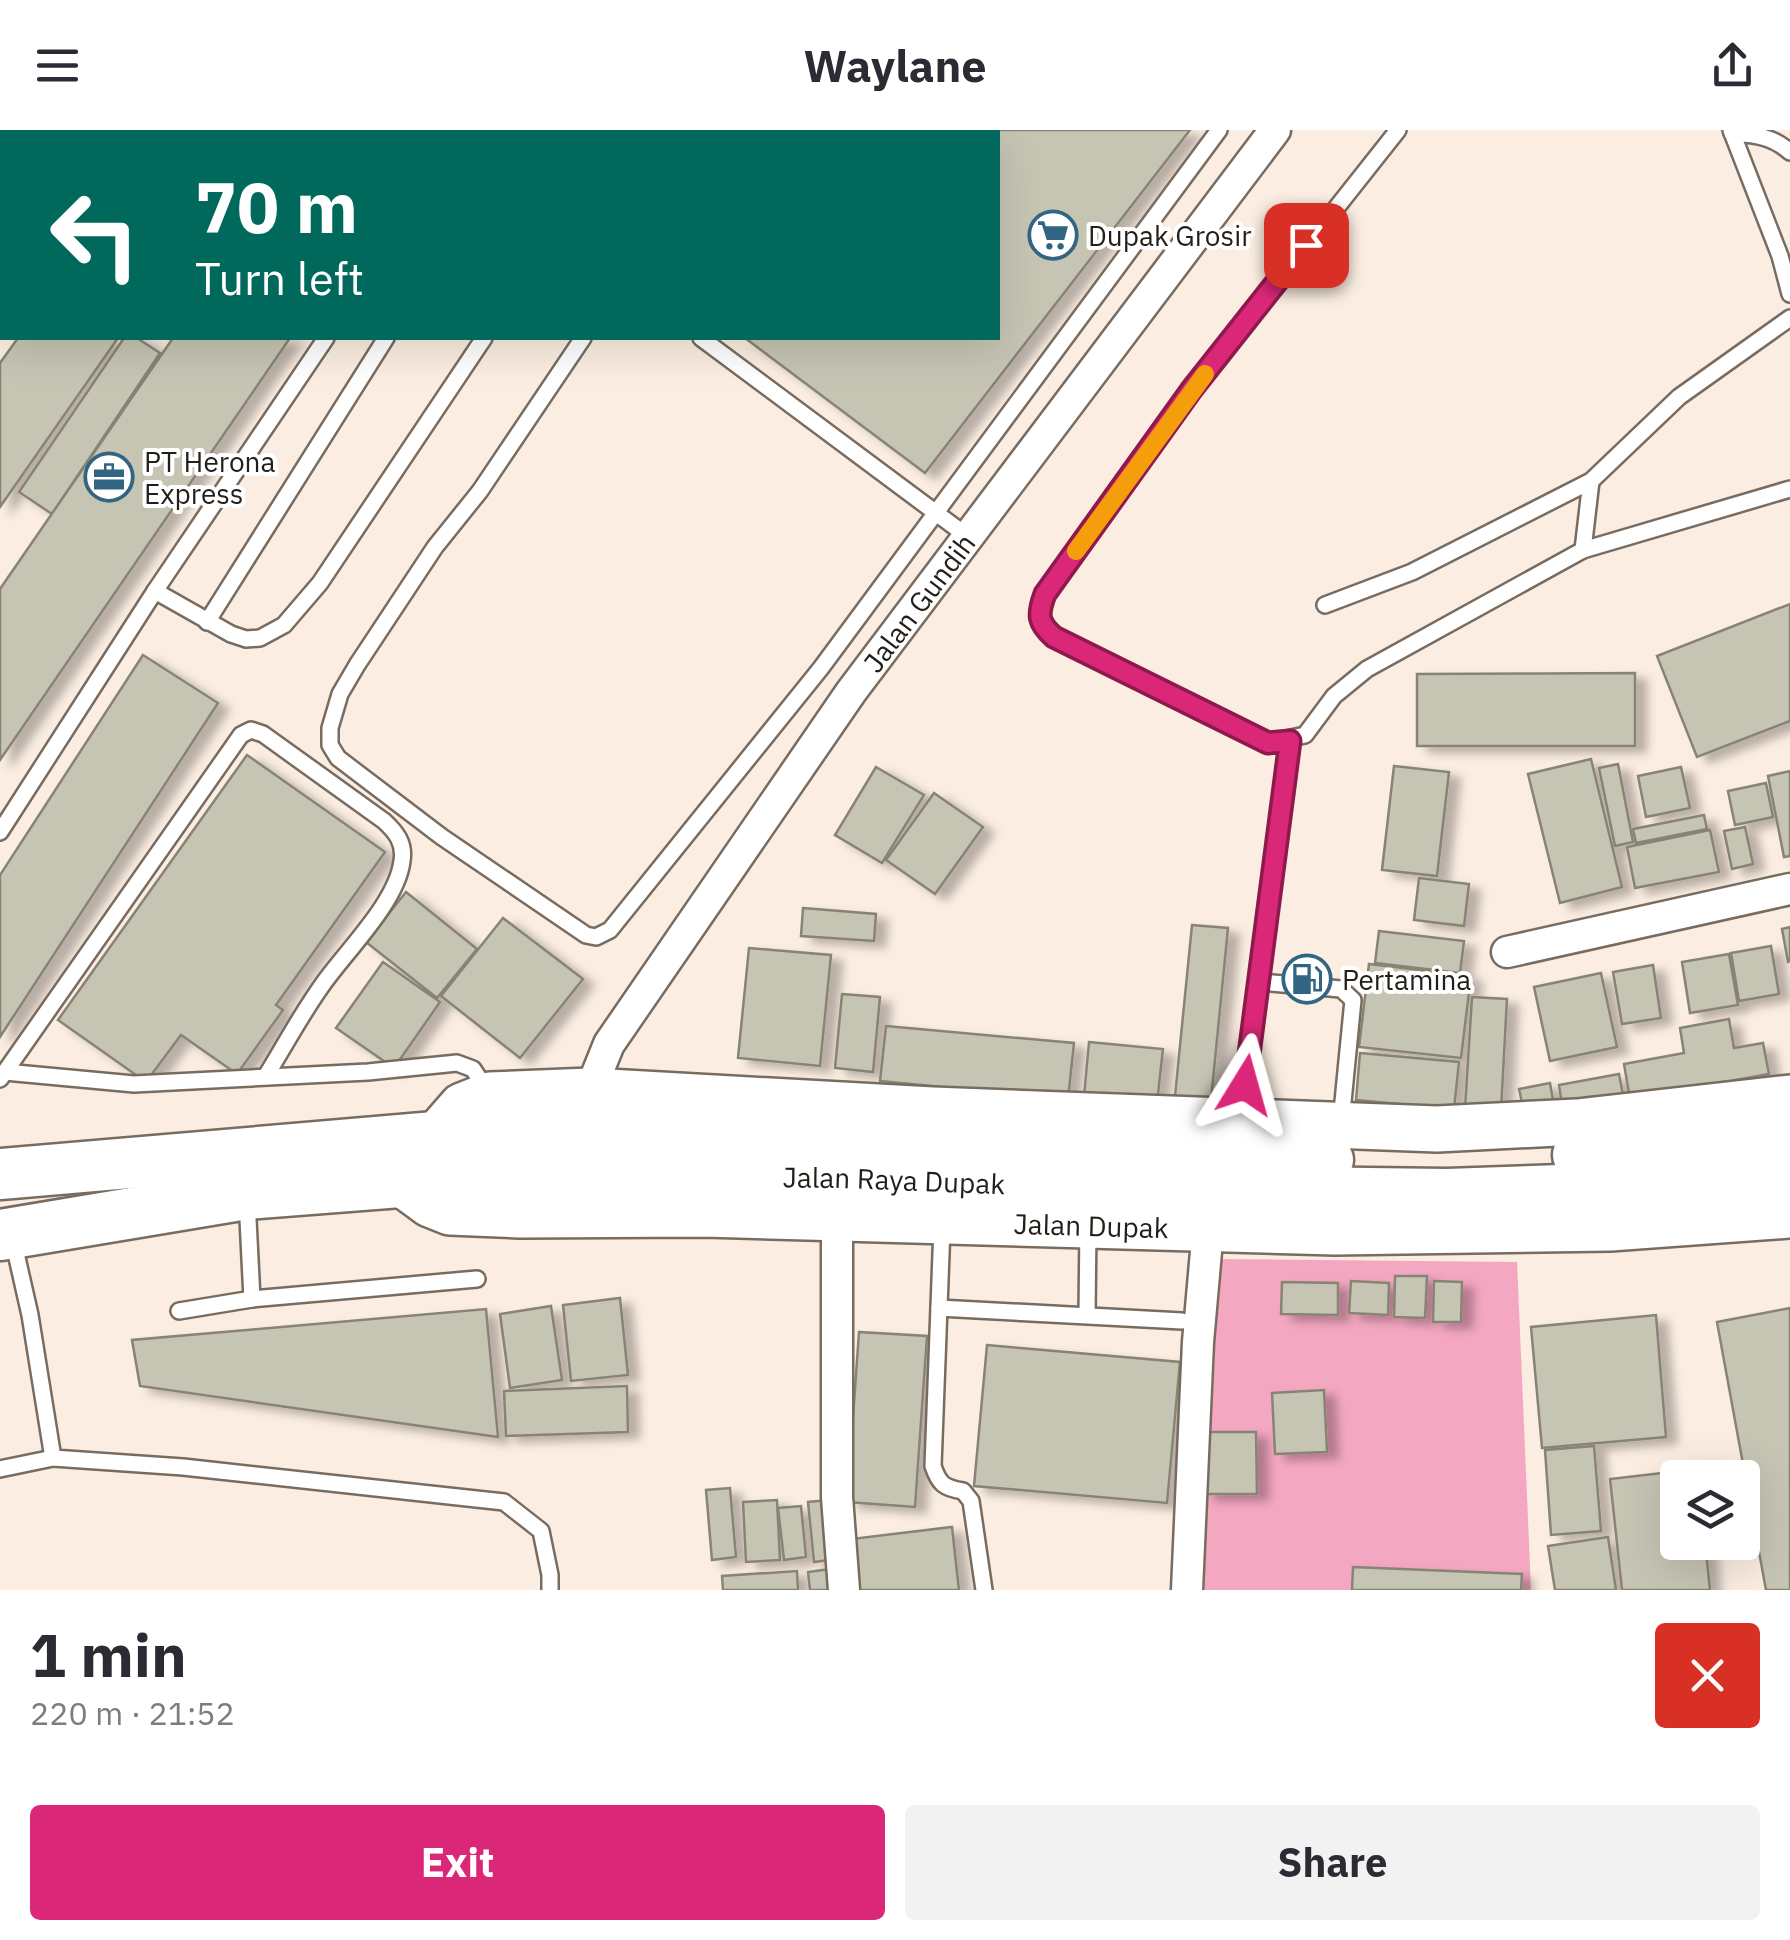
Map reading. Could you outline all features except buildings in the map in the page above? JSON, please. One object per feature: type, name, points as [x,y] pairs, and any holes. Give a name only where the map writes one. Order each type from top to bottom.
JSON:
[{"type":"main road","points":[[435,1137],[462,1106],[490,1095],[590,1091],[1023,1130],[1240,1120],[1437,1129],[1537,1140],[1577,1122],[1790,1098]]},
{"type":"main road","name":"Jalan Raya Dupak","points":[[0,1174],[435,1137],[1023,1130],[1348,1160],[1482,1161],[1537,1140],[1758,1147],[1790,1142]]},
{"type":"main road","name":"Jalan Raya Dupak","points":[[6,1234],[246,1194],[578,1174],[804,1176],[1200,1192],[1447,1194],[1790,1179]]},
{"type":"main road","name":"Jalan Dupak","points":[[400,1182],[430,1204],[450,1212],[520,1215],[705,1214],[1335,1232],[1610,1228],[1790,1215]]},
{"type":"street","name":"Jalan Gundih","points":[[590,1091],[609,1044],[850,692],[1275,130]]},
{"type":"street","points":[[1507,952],[1790,889]]},
{"type":"street","points":[[837,1220],[836,1497],[844,1590]]},
{"type":"street","points":[[1187,1590],[1197,1356],[1208,1229]]},
{"type":"lane","points":[[582,340],[480,490],[434,547],[357,665],[340,694],[330,728],[330,744],[338,758],[442,837],[586,935],[603,936],[821,668],[1219,130]]},
{"type":"lane","points":[[1398,130],[1192,389],[1045,594],[1038,612],[1041,625],[1054,637],[1268,743],[1290,741],[1305,736],[1334,696],[1367,670],[1583,550],[1790,488]]},
{"type":"lane","points":[[1790,152],[1762,135],[1731,132],[1780,256],[1790,294]]},
{"type":"lane","points":[[1325,605],[1412,572],[1591,481],[1680,397],[1790,318]]},
{"type":"lane","points":[[0,832],[325,340]]},
{"type":"lane","points":[[207,622],[385,340]]},
{"type":"lane","points":[[156,591],[246,640],[271,634],[293,617],[320,583],[483,340]]},
{"type":"lane","points":[[704,340],[968,536]]},
{"type":"lane","points":[[1583,550],[1591,481]]},
{"type":"lane","points":[[2,1076],[241,735],[251,730],[384,820],[402,845],[402,862],[389,896],[321,987],[266,1076]]},
{"type":"lane","points":[[1240,1120],[1290,741]]},
{"type":"lane","points":[[1260,982],[1341,989],[1353,1000],[1341,1127]]},
{"type":"lane","points":[[2,1076],[134,1084],[368,1072],[458,1062],[473,1069],[490,1095]]},
{"type":"lane","points":[[246,1194],[252,1300]]},
{"type":"lane","points":[[942,1220],[934,1466],[938,1481],[945,1488],[962,1491],[972,1501],[984,1590]]},
{"type":"lane","points":[[1087,1314],[1088,1227]]},
{"type":"lane","points":[[6,1234],[30,1315],[54,1458]]},
{"type":"lane","points":[[179,1311],[252,1300],[477,1279]]},
{"type":"lane","points":[[939,1308],[1182,1321]]},
{"type":"lane","points":[[0,1469],[54,1458],[183,1466],[504,1502],[541,1531],[550,1590]]},
{"type":"shaded area","points":[[1217,1259],[1517,1262],[1531,1590],[1201,1590]]},
{"type":"slow traffic","points":[[1076,551],[1205,374]]},
{"type":"place","name":"Dupak Grosir","points":[[1053,235]]},
{"type":"place","name":"PT Herona Express","points":[[109,477]]},
{"type":"place","name":"Pertamina","points":[[1307,979]]},
{"type":"route","points":[[1245,1085],[1290,741],[1268,743],[1054,637],[1041,625],[1038,612],[1045,594],[1192,389],[1306,245]]}]
